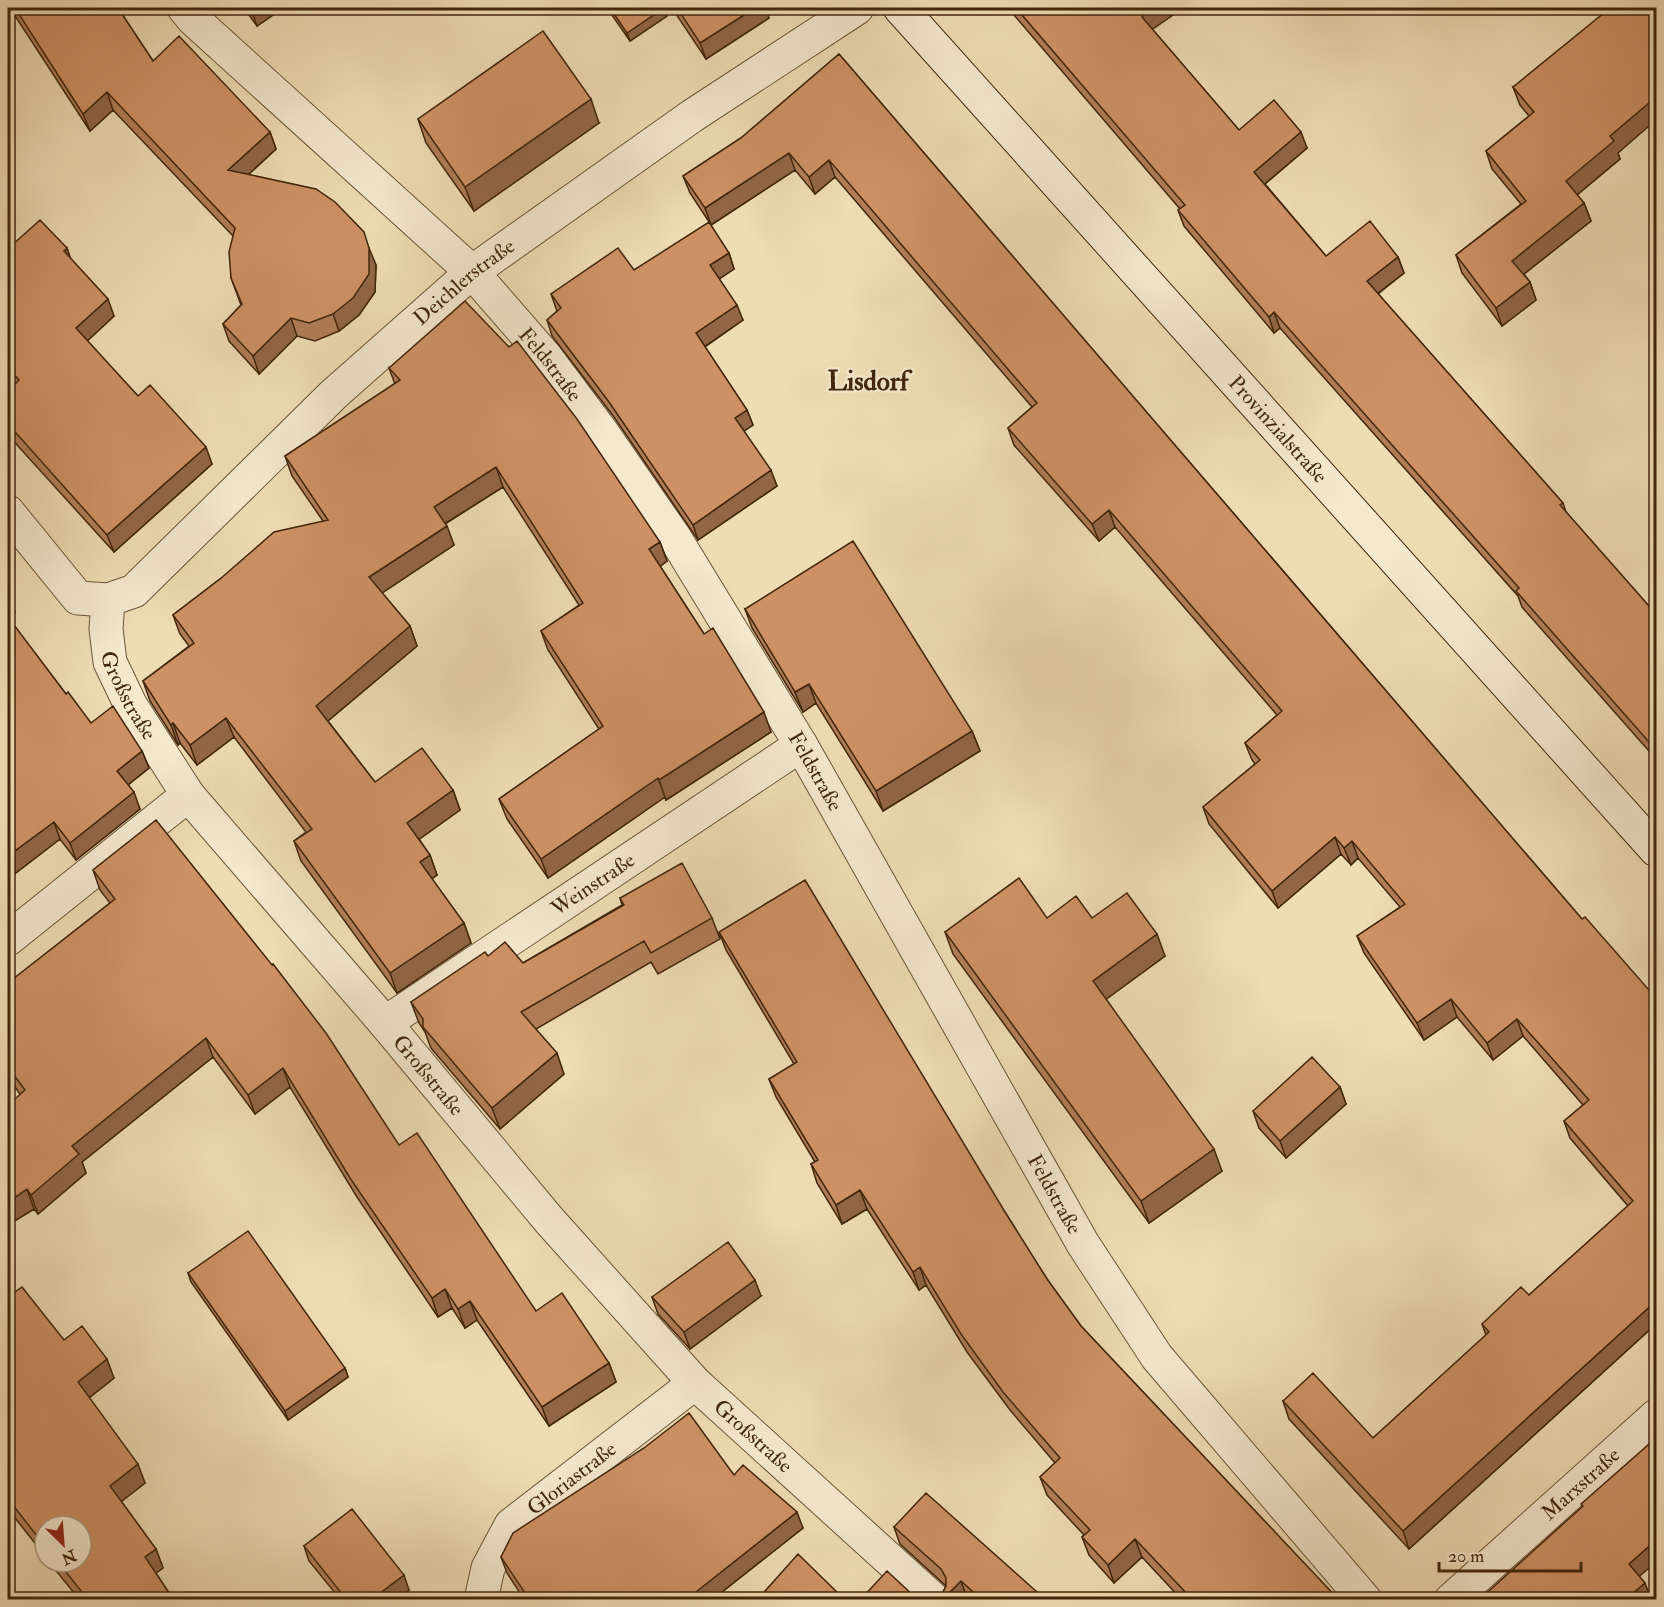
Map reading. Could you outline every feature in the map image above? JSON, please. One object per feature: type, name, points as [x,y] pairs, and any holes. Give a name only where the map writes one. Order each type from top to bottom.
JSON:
[{"type":"street","name":"Feldstraße","points":[[184,8],[292,111],[472,272],[546,357],[599,428],[675,538],[801,744],[1083,1244],[1157,1357],[1365,1599]]},
{"type":"street","name":"Deichlerstraße","points":[[108,600],[134,591],[334,394],[472,272],[692,116],[856,8]]},
{"type":"street","name":"Provinzialstraße","points":[[900,8],[1656,850]]},
{"type":"street","points":[[8,512],[78,598],[108,600]]},
{"type":"street","name":"Großstraße","points":[[108,600],[106,629],[110,662],[131,706],[188,795],[386,1023],[549,1220],[695,1383],[934,1599]]},
{"type":"street","name":"Weinstraße","points":[[386,1023],[801,744]]},
{"type":"street","points":[[8,939],[188,795]]},
{"type":"street","name":"Gloriastraße","points":[[481,1599],[488,1569],[511,1525],[695,1383]]},
{"type":"street","name":"Marxstraße","points":[[1451,1599],[1656,1416]]},
{"type":"building","points":[[15,8],[118,8],[153,61],[179,36],[270,132],[228,170],[316,189],[335,202],[364,232],[369,248],[369,274],[353,298],[333,314],[309,323],[291,318],[253,356],[223,324],[242,304],[231,278],[229,252],[235,228],[107,92],[83,114]]},
{"type":"building","points":[[610,8],[664,8],[627,33]]},
{"type":"building","points":[[677,8],[755,8],[700,43]]},
{"type":"building","points":[[1016,8],[1154,8],[1142,17],[1239,130],[1274,100],[1301,132],[1254,172],[1326,256],[1370,221],[1398,257],[1367,281],[1563,503],[1560,505],[1656,614],[1656,750],[1516,591],[1519,588],[1274,312],[1269,317],[1178,210],[1185,205]]},
{"type":"building","points":[[1610,8],[1656,8],[1656,97],[1610,136],[1614,141],[1566,181],[1584,203],[1512,261],[1530,282],[1496,308],[1456,255],[1526,201],[1486,151],[1534,112],[1513,87]]},
{"type":"building","points":[[543,31],[591,99],[465,187],[418,119]]},
{"type":"building","points":[[839,54],[1582,919],[1585,917],[1656,998],[1656,1301],[1403,1531],[1283,1401],[1313,1373],[1373,1438],[1489,1332],[1482,1324],[1521,1287],[1529,1295],[1633,1201],[1564,1121],[1589,1100],[1517,1019],[1487,1043],[1451,999],[1417,1023],[1357,936],[1405,904],[1352,841],[1344,848],[1335,837],[1272,891],[1203,807],[1260,760],[1245,743],[1282,711],[1109,510],[1092,524],[1008,428],[1037,403],[829,160],[809,177],[789,153],[705,208],[683,176],[741,138]]},
{"type":"building","points":[[40,220],[67,248],[64,251],[108,299],[76,328],[138,396],[150,385],[206,447],[107,535],[8,424],[8,391],[19,380],[8,368],[8,243],[11,246]]},
{"type":"building","points":[[709,222],[729,253],[710,265],[737,305],[696,333],[747,410],[735,418],[771,470],[693,525],[609,402],[547,320],[561,308],[551,294],[618,248],[634,270]]},
{"type":"building","points":[[465,301],[509,347],[517,341],[577,419],[660,542],[649,549],[704,634],[713,628],[764,712],[659,780],[658,778],[541,859],[499,799],[603,726],[541,631],[583,603],[496,467],[434,507],[447,526],[369,577],[410,626],[316,706],[375,782],[422,748],[453,790],[407,823],[430,855],[420,862],[464,923],[390,973],[294,841],[312,829],[226,718],[190,745],[173,723],[171,725],[143,681],[194,643],[173,615],[220,579],[274,532],[328,520],[285,456],[400,380],[389,368]]},
{"type":"building","points":[[853,541],[972,731],[876,791],[809,684],[795,692],[745,609]]},
{"type":"building","points":[[8,617],[66,694],[68,692],[91,723],[113,706],[142,751],[117,771],[134,792],[70,843],[54,822],[8,856]]},
{"type":"building","points":[[156,820],[326,1033],[399,1145],[417,1133],[536,1311],[562,1293],[609,1363],[542,1407],[470,1301],[458,1309],[445,1289],[432,1298],[350,1178],[283,1068],[248,1095],[206,1038],[72,1146],[79,1154],[31,1195],[27,1189],[8,1202],[8,1105],[25,1090],[8,1067],[8,983],[115,899],[93,870]]},
{"type":"building","points":[[682,863],[712,918],[651,953],[644,941],[521,1012],[557,1053],[492,1108],[423,1027],[423,1019],[411,1002],[485,952],[488,956],[505,942],[523,963],[624,905],[620,898]]},
{"type":"building","points":[[1019,878],[1047,918],[1076,896],[1092,918],[1127,893],[1157,934],[1093,981],[1214,1149],[1141,1201],[945,932]]},
{"type":"building","points":[[805,880],[1005,1212],[1047,1279],[1081,1326],[1338,1599],[1192,1599],[1135,1539],[1108,1565],[1082,1537],[1090,1530],[1040,1477],[1060,1458],[1003,1392],[961,1334],[920,1267],[913,1272],[860,1190],[836,1205],[811,1164],[818,1160],[769,1079],[797,1062],[719,932]]},
{"type":"building","points":[[1312,1057],[1340,1087],[1280,1141],[1253,1111]]},
{"type":"building","points":[[248,1231],[345,1368],[285,1411],[188,1273]]},
{"type":"building","points":[[728,1242],[755,1280],[684,1332],[652,1297]]},
{"type":"building","points":[[22,1287],[64,1340],[82,1326],[107,1359],[78,1382],[138,1464],[110,1486],[156,1549],[145,1557],[173,1599],[80,1599],[85,1596],[68,1574],[93,1574],[93,1514],[33,1514],[33,1531],[8,1499],[8,1297]]},
{"type":"building","points":[[689,1413],[734,1475],[743,1465],[797,1512],[687,1599],[529,1599],[501,1557],[513,1533],[644,1448]]},
{"type":"building","points":[[1656,1438],[1656,1540],[1629,1564],[1645,1583],[1626,1599],[1480,1599],[1583,1506],[1581,1504]]},
{"type":"building","points":[[926,1493],[1037,1592],[1030,1599],[981,1599],[961,1581],[943,1599],[935,1599],[941,1596],[946,1586],[946,1578],[941,1569],[894,1527]]},
{"type":"building","points":[[352,1509],[404,1575],[372,1599],[346,1599],[304,1546]]},
{"type":"building","points":[[798,1554],[844,1599],[758,1599]]},
{"type":"building","points":[[887,1571],[915,1597],[921,1599],[861,1599]]},
{"type":"district","name":"Lisdorf","points":[[868,381]]}]
